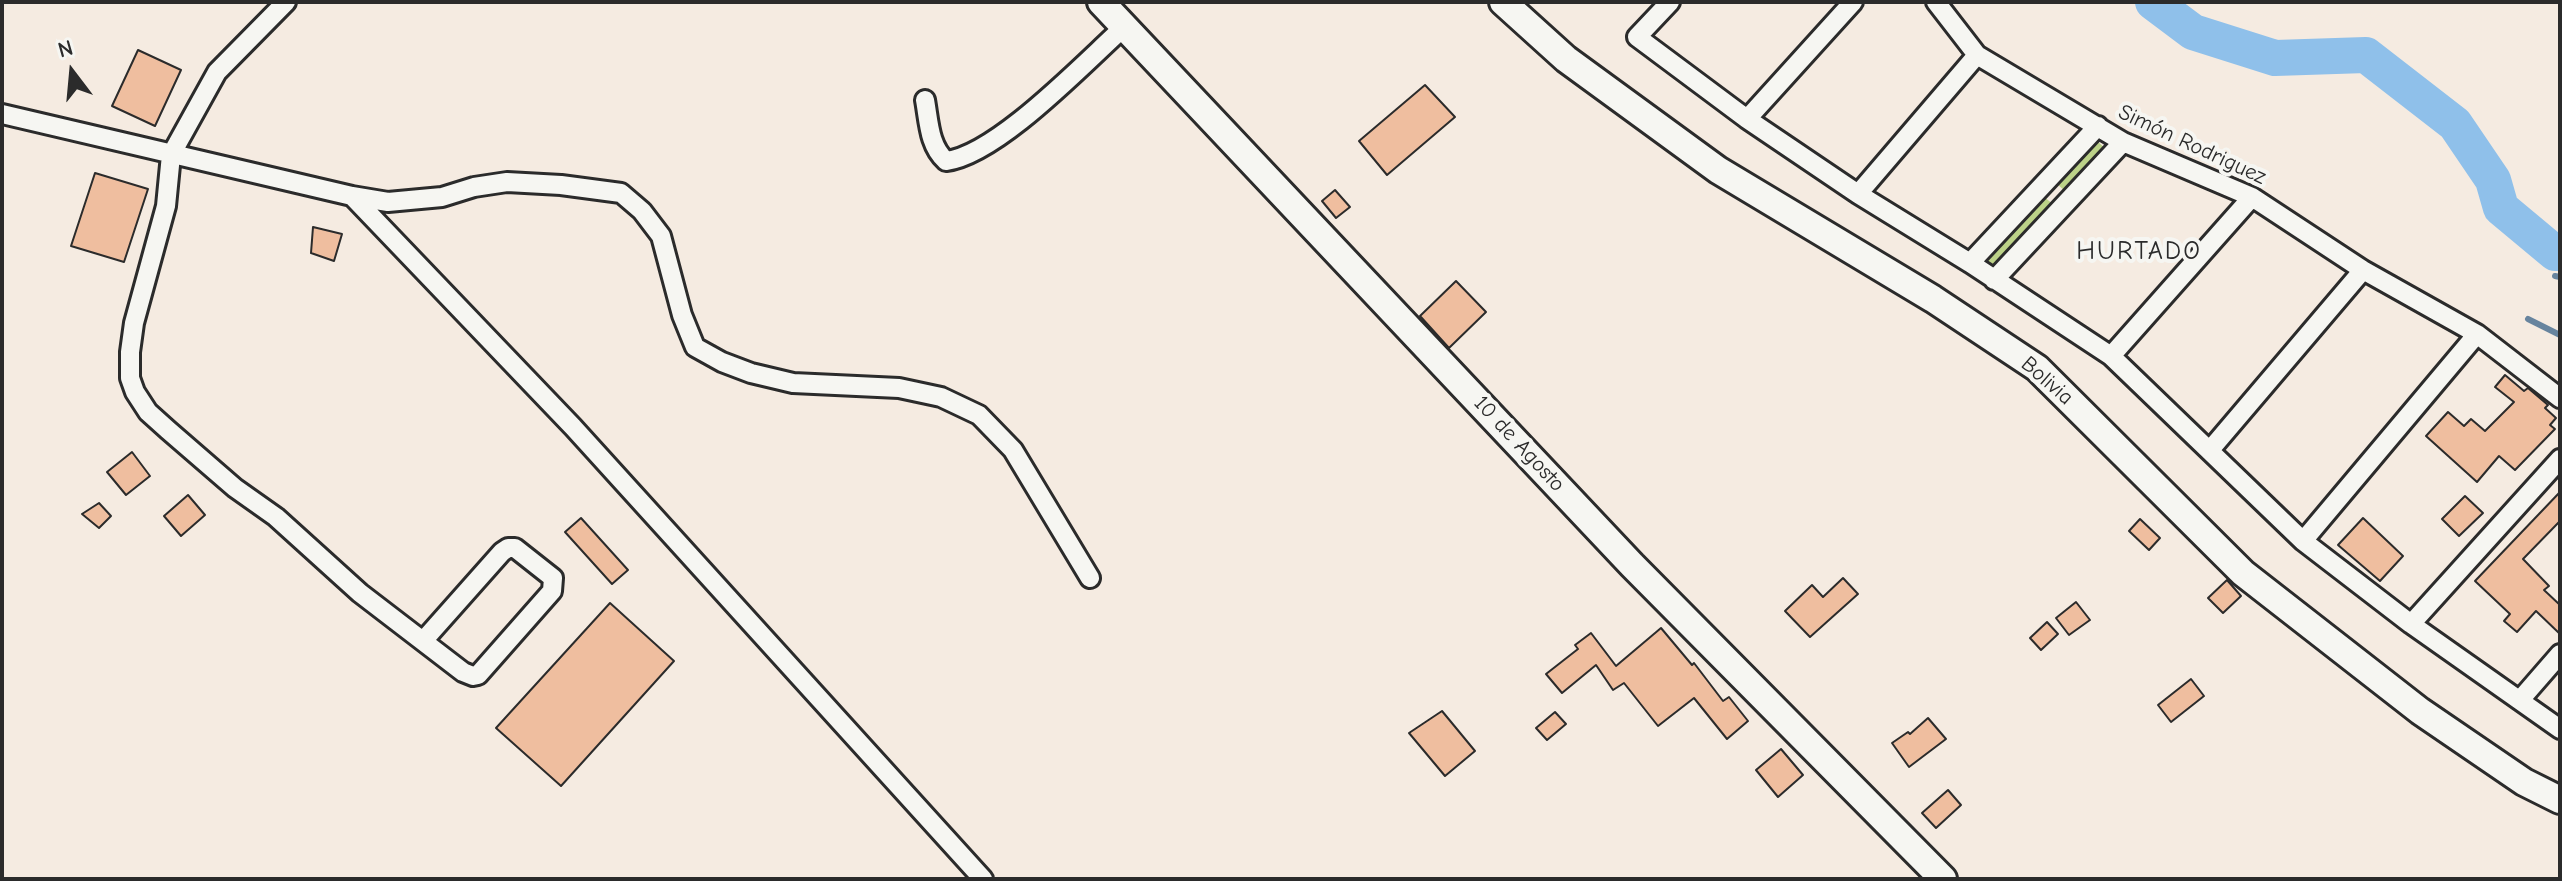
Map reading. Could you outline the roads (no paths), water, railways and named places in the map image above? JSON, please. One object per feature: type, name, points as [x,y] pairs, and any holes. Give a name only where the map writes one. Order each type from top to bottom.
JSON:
[{"type":"street","points":[[286,2],[217,72],[171,155],[166,206],[134,323],[130,378],[148,412],[168,430],[235,488],[276,517],[360,593],[463,672],[478,675],[552,591],[553,578],[515,548],[508,548],[423,641]]},
{"type":"street","name":"10 de Agosto","points":[[1101,2],[1632,565],[1943,879]]},
{"type":"street","name":"Bolivia","points":[[1503,2],[1566,59],[1718,170],[1933,299],[2037,368],[2243,573],[2420,711],[2524,782],[2560,800]]},
{"type":"street","points":[[1670,2],[1637,37],[1747,119],[1858,194],[2111,356],[2303,541],[2411,624],[2560,729]]},
{"type":"street","points":[[1747,119],[1853,2]]},
{"type":"street","name":"Simón Rodriguez","points":[[1936,2],[1977,55],[2123,142],[2252,197],[2363,270],[2477,334],[2560,398]]},
{"type":"street","points":[[925,100],[932,141],[938,154],[946,161],[956,160],[1017,124],[1124,27]]},
{"type":"street","points":[[1858,194],[1977,55]]},
{"type":"street","points":[[2,114],[171,155],[388,202],[442,197],[474,187],[507,182],[621,193],[642,211],[661,236],[682,315],[695,347],[751,373],[793,383],[899,388],[941,397],[979,415],[1013,450],[1090,578]]},
{"type":"street","points":[[1970,263],[2098,126]]},
{"type":"street","points":[[1994,280],[2123,142]]},
{"type":"street","points":[[2041,187],[2064,205]]},
{"type":"street","points":[[352,196],[573,427],[983,879]]},
{"type":"street","points":[[2111,356],[2252,197]]},
{"type":"street","points":[[2210,450],[2363,270]]},
{"type":"street","points":[[2303,541],[2477,334]]},
{"type":"street","points":[[2411,624],[2560,459]]},
{"type":"street","points":[[2520,700],[2560,654]]},
{"type":"waterway","points":[[2153,2],[2193,32],[2275,58],[2366,55],[2455,124],[2493,180],[2501,208],[2555,253],[2560,253]]},
{"type":"waterway","points":[[2555,276],[2560,277]]},
{"type":"waterway","points":[[2528,319],[2560,335]]},
{"type":"district","name":"HURTADO","points":[[2139,252]]}]
